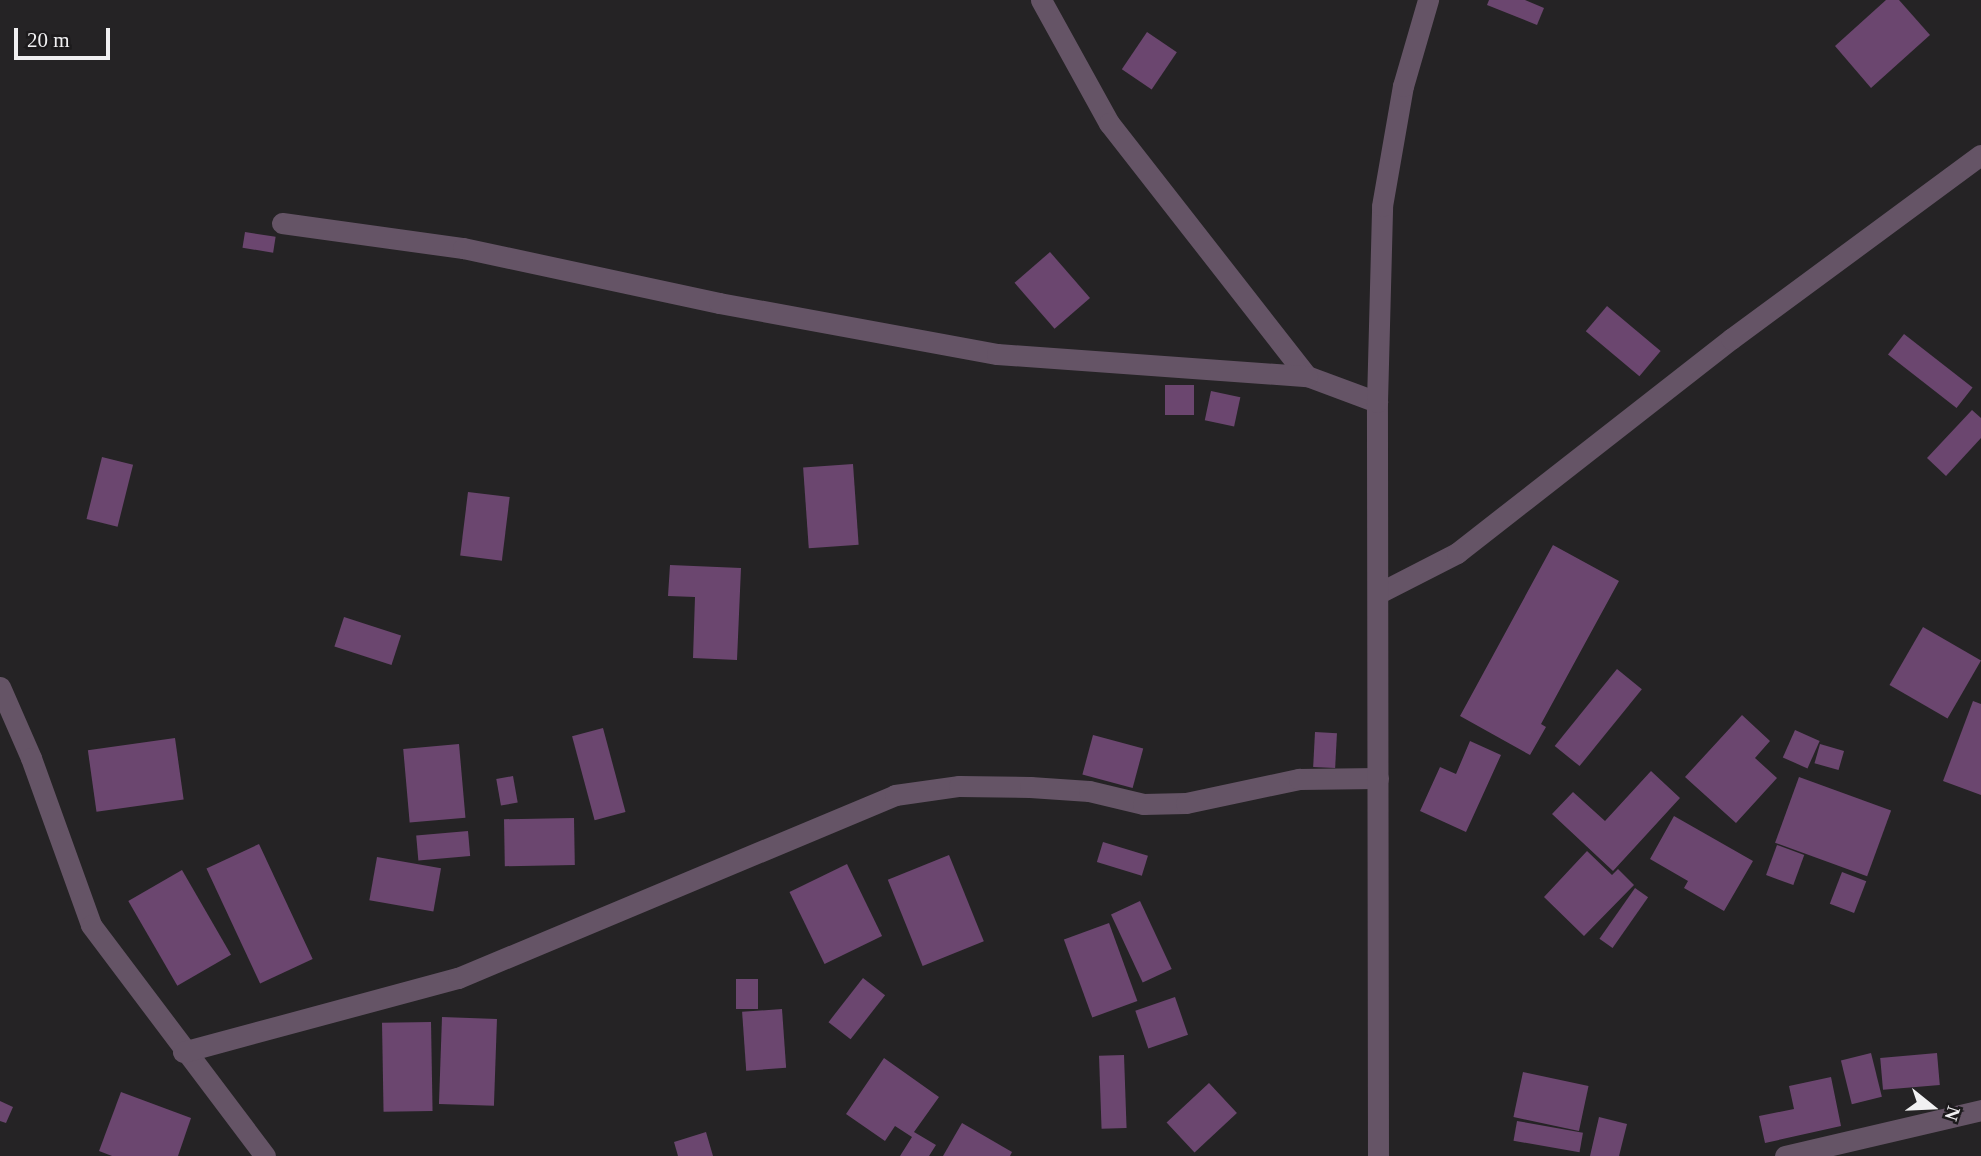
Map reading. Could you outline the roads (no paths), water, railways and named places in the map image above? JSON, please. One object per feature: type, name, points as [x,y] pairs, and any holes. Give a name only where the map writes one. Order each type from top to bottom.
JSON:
[{"type":"street","points":[[1041,0],[1109,122],[1307,376]]},
{"type":"street","points":[[1378,1156],[1377,402],[1382,206],[1403,86],[1428,0]]},
{"type":"street","points":[[1379,593],[1457,554],[1731,339],[1981,155]]},
{"type":"street","points":[[282,223],[463,248],[719,303],[997,354],[1307,376],[1377,402]]},
{"type":"street","points":[[0,687],[31,758],[91,925],[183,1052],[265,1156]]},
{"type":"street","points":[[183,1052],[458,978],[895,795],[960,786],[1030,786],[1089,791],[1143,804],[1186,803],[1299,779],[1378,778]]},
{"type":"street","points":[[1785,1156],[1981,1111]]}]
